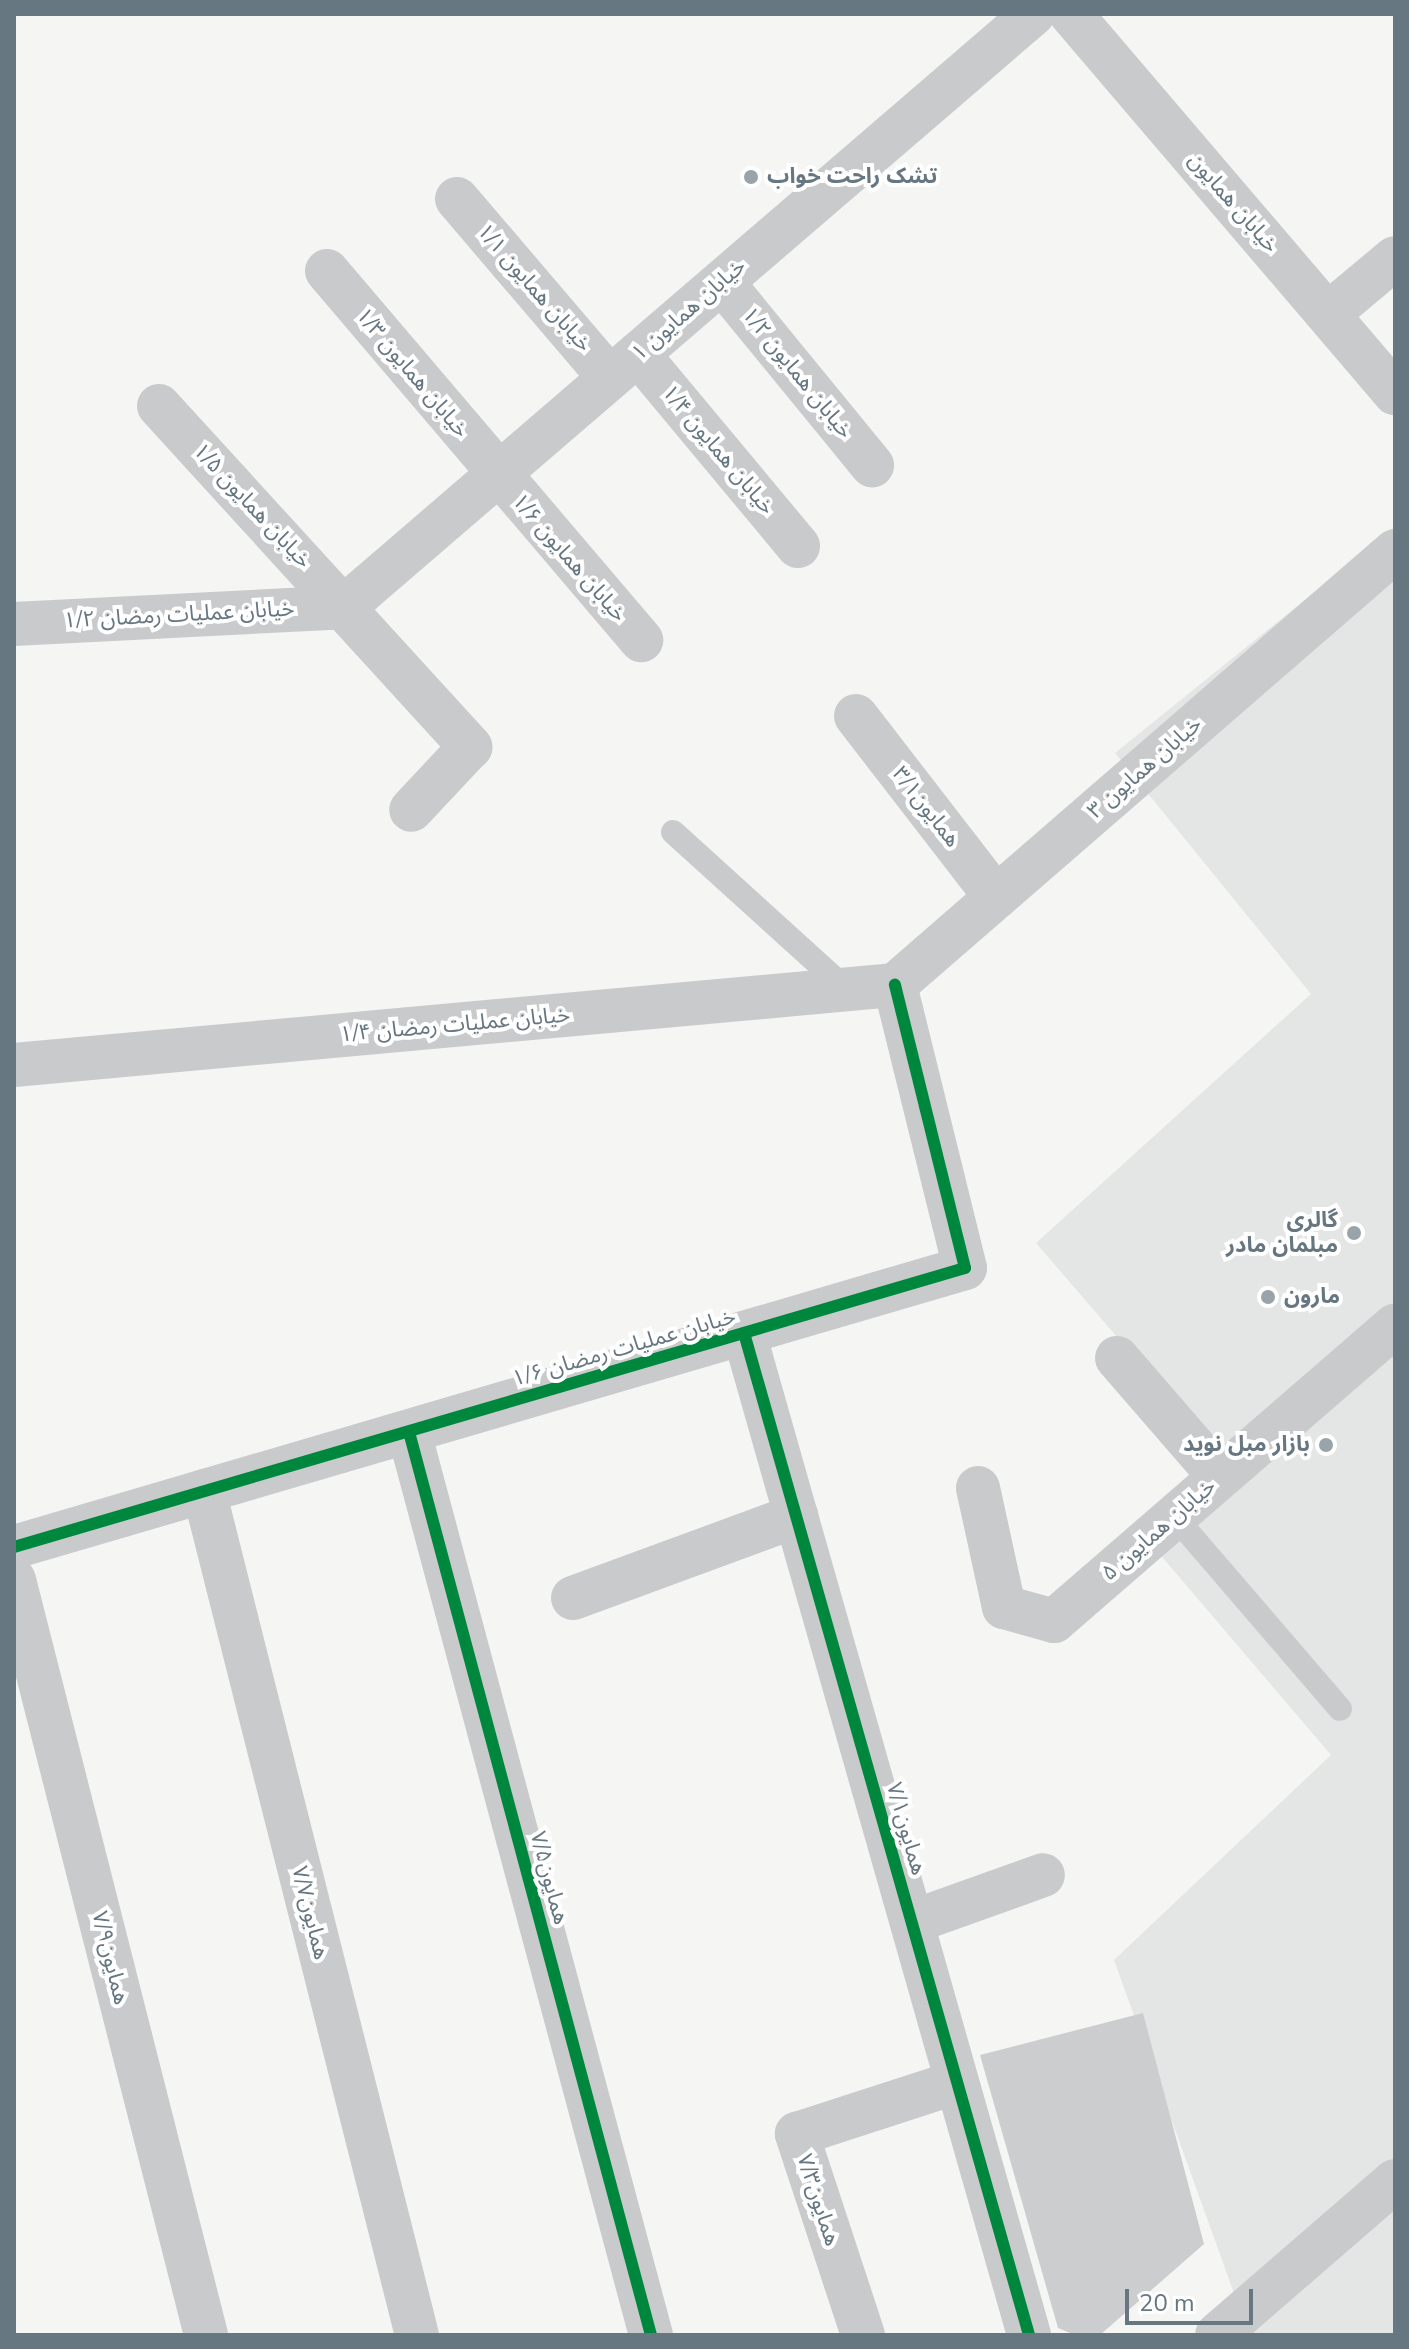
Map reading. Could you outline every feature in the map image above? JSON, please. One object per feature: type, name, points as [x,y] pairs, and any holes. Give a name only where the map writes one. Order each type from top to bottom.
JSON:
[{"type":"street","name":"خیابان همایون ۱","points":[[344,607],[1033,14]]},
{"type":"street","name":"خیابان همایون","points":[[1071,14],[1395,393]]},
{"type":"street","name":"خیابان همایون ۱/۱","points":[[457,199],[624,366]]},
{"type":"street","points":[[1328,314],[1395,258]]},
{"type":"street","name":"خیابان همایون ۱/۳","points":[[327,271],[497,475]]},
{"type":"street","name":"خیابان همایون ۱/۲","points":[[722,282],[872,465]]},
{"type":"street","name":"خیابان همایون ۱/۴","points":[[624,366],[798,546]]},
{"type":"street","name":"خیابان همایون ۱/۵","points":[[159,406],[470,747],[411,810]]},
{"type":"street","name":"خیابان همایون ۱/۶","points":[[497,475],[641,640]]},
{"type":"street","name":"خیابان همایون ۳","points":[[895,985],[1395,551]]},
{"type":"street","name":"خیابان عملیات رمضان ۱/۲","points":[[14,624],[344,607]]},
{"type":"street","name":"همایون۳/۱","points":[[856,716],[996,897]]},
{"type":"street","name":"خیابان عملیات رمضان ۱/۴","points":[[14,1065],[895,985]]},
{"type":"street","name":"خیابان عملیات رمضان ۱/۶","points":[[14,1547],[965,1268],[895,985]]},
{"type":"street","name":"خیابان همایون ۵","points":[[978,1488],[1004,1607],[1054,1621],[1395,1326]]},
{"type":"street","name":"همایون۷/۱","points":[[744,1333],[1029,2335]]},
{"type":"street","points":[[1117,1358],[1220,1477]]},
{"type":"street","name":"همایون۷/۵","points":[[409,1432],[651,2335]]},
{"type":"street","name":"همایون۷/۷","points":[[204,1491],[417,2335]]},
{"type":"street","points":[[573,1598],[796,1516]]},
{"type":"street","name":"همایون۷/۹","points":[[14,1580],[206,2335]]},
{"type":"street","points":[[912,1922],[1043,1875]]},
{"type":"street","name":"همایون۷/۳","points":[[863,2335],[797,2134],[957,2082]]},
{"type":"street","points":[[1217,2335],[1395,2181]]},
{"type":"lane","points":[[673,832],[846,989]]},
{"type":"lane","points":[[1175,1517],[1340,1709]]},
{"type":"shaded area","points":[[1395,527],[1395,2335],[1249,2335],[1114,1960],[1331,1755],[1134,1524],[1217,1453],[1036,1243],[1311,994],[1115,753]]},
{"type":"building","points":[[1143,2013],[1204,2244],[1100,2335],[1075,2335],[1058,2328],[980,2055]]},
{"type":"cycle path","points":[[14,1547],[965,1268],[895,985]]},
{"type":"cycle path","points":[[744,1333],[1029,2335]]},
{"type":"cycle path","points":[[409,1432],[651,2335]]},
{"type":"place","name":"تشک راحت خواب","points":[[751,177]]},
{"type":"place","name":"گالری مبلمان مادر","points":[[1354,1233]]},
{"type":"place","name":"مارون","points":[[1268,1297]]},
{"type":"place","name":"بازار مبل نوید","points":[[1326,1445]]}]
